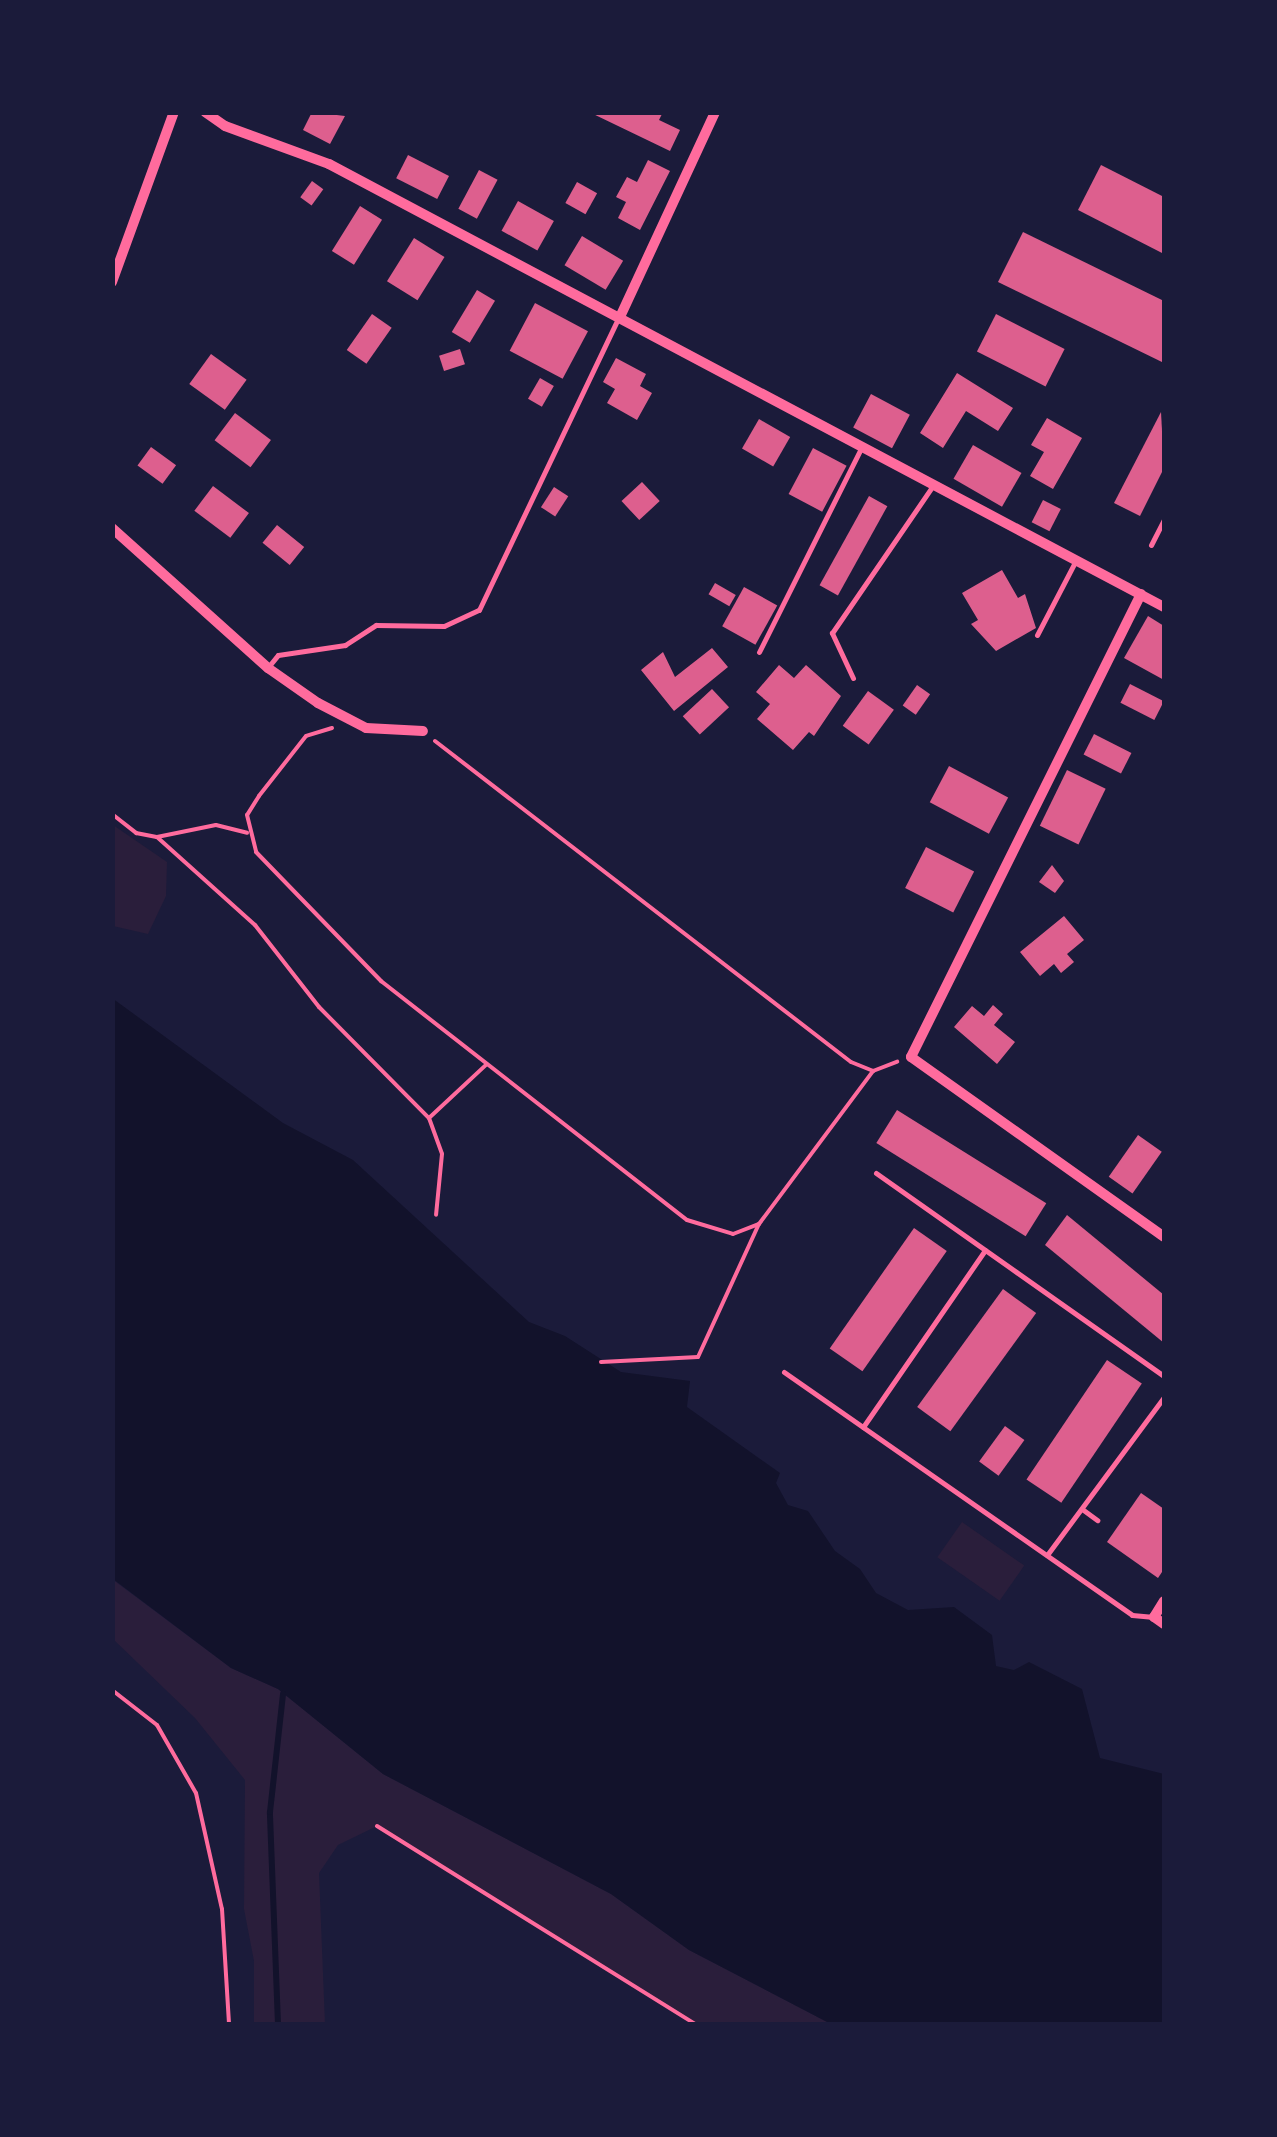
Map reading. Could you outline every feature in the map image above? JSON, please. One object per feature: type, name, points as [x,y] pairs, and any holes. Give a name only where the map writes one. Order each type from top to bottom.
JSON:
[{"type":"street","points":[[112,282],[174,112]]},
{"type":"street","points":[[205,112],[225,126],[329,164],[1164,607]]},
{"type":"street","points":[[620,316],[715,112]]},
{"type":"street","points":[[112,528],[268,668],[352,722],[423,731]]},
{"type":"street","points":[[1141,594],[911,1056],[1164,1237]]},
{"type":"street","points":[[1164,1601],[1154,1616],[1164,1624]]},
{"type":"lane","points":[[268,668],[278,654],[345,645],[376,625],[444,626],[478,610],[620,316]]},
{"type":"lane","points":[[759,652],[862,448]]},
{"type":"lane","points":[[853,678],[832,633],[933,484]]},
{"type":"lane","points":[[1151,545],[1164,519]]},
{"type":"lane","points":[[1037,635],[1076,560]]},
{"type":"lane","points":[[876,1172],[1164,1376]]},
{"type":"lane","points":[[863,1427],[986,1250]]},
{"type":"lane","points":[[784,1372],[1132,1615],[1154,1616]]},
{"type":"lane","points":[[1047,1555],[1164,1397]]},
{"type":"lane","points":[[1082,1509],[1096,1520]]},
{"type":"path","points":[[352,722],[306,736],[259,796],[247,815],[247,834],[256,852],[381,981],[688,1220],[733,1234],[759,1224]]},
{"type":"path","points":[[423,731],[851,1062],[873,1071]]},
{"type":"path","points":[[112,814],[136,833],[157,837],[216,825],[247,834]]},
{"type":"path","points":[[157,837],[255,925],[319,1007],[430,1118],[442,1154],[436,1215]]},
{"type":"path","points":[[601,1362],[698,1357],[759,1224],[873,1071],[911,1056]]},
{"type":"path","points":[[430,1118],[487,1064]]},
{"type":"path","points":[[112,1690],[157,1725],[196,1793],[222,1908],[229,2024]]},
{"type":"path","points":[[376,1826],[696,2024]]},
{"type":"shaded area","points":[[113,825],[167,862],[166,896],[148,934],[113,926]]},
{"type":"shaded area","points":[[112,998],[283,1123],[353,1160],[529,1322],[565,1336],[621,1372],[690,1381],[687,1407],[780,1473],[776,1483],[788,1505],[808,1511],[835,1551],[860,1569],[876,1593],[908,1610],[954,1607],[992,1635],[996,1666],[1014,1670],[1029,1662],[1082,1689],[1100,1758],[1164,1774],[1164,2024],[831,2024],[689,1950],[611,1894],[383,1774],[278,1689],[231,1668],[113,1579]]},
{"type":"shaded area","points":[[962,1522],[1024,1566],[1000,1601],[937,1557]]},
{"type":"shaded area","points":[[112,1579],[231,1668],[278,1689],[383,1774],[611,1894],[689,1950],[831,2024],[695,2024],[377,1826],[338,1845],[319,1873],[325,2024],[254,2024],[254,1961],[244,1909],[245,1780],[195,1718],[113,1639]]},
{"type":"building","points":[[312,112],[345,116],[330,144],[303,130]]},
{"type":"building","points":[[589,112],[663,112],[659,120],[680,130],[670,151]]},
{"type":"building","points":[[408,155],[449,176],[437,199],[396,178]]},
{"type":"building","points":[[648,160],[670,171],[640,230],[618,218],[626,202],[616,197],[627,177],[637,182]]},
{"type":"building","points":[[1101,165],[1164,197],[1164,254],[1078,210]]},
{"type":"building","points":[[479,170],[498,180],[477,219],[458,209]]},
{"type":"building","points":[[312,181],[323,189],[312,205],[300,197]]},
{"type":"building","points":[[577,182],[597,193],[585,214],[565,203]]},
{"type":"building","points":[[518,201],[554,221],[537,251],[502,231]]},
{"type":"building","points":[[360,206],[382,220],[354,265],[332,251]]},
{"type":"building","points":[[1023,232],[1164,301],[1164,363],[998,282]]},
{"type":"building","points":[[582,236],[623,261],[606,290],[564,265]]},
{"type":"building","points":[[414,238],[445,257],[418,300],[387,281]]},
{"type":"building","points":[[477,290],[495,301],[470,343],[452,332]]},
{"type":"building","points":[[535,303],[588,331],[563,379],[510,351]]},
{"type":"building","points":[[372,314],[392,328],[366,364],[347,350]]},
{"type":"building","points":[[996,314],[1065,349],[1046,386],[977,351]]},
{"type":"building","points":[[460,349],[465,364],[444,371],[439,356]]},
{"type":"building","points":[[211,354],[247,380],[225,410],[189,384]]},
{"type":"building","points":[[616,358],[646,374],[640,386],[652,393],[637,420],[607,403],[615,389],[603,382]]},
{"type":"building","points":[[957,373],[1013,408],[998,431],[966,411],[943,448],[920,433]]},
{"type":"building","points":[[540,378],[554,386],[542,407],[528,399]]},
{"type":"building","points":[[871,394],[910,415],[892,448],[853,428]]},
{"type":"building","points":[[1161,412],[1164,468],[1140,516],[1114,503]]},
{"type":"building","points":[[235,413],[271,440],[250,467],[215,440]]},
{"type":"building","points":[[1047,418],[1082,438],[1053,489],[1030,476],[1044,452],[1031,445]]},
{"type":"building","points":[[759,419],[790,437],[773,466],[742,448]]},
{"type":"building","points":[[973,445],[1021,473],[1002,507],[954,479]]},
{"type":"building","points":[[151,447],[176,465],[163,484],[137,466]]},
{"type":"building","points":[[813,448],[847,466],[822,512],[789,494]]},
{"type":"building","points":[[642,482],[660,501],[639,520],[622,501]]},
{"type":"building","points":[[213,486],[249,513],[230,538],[194,511]]},
{"type":"building","points":[[554,487],[568,496],[555,516],[541,507]]},
{"type":"building","points":[[869,496],[887,506],[838,595],[820,585]]},
{"type":"building","points":[[1043,500],[1061,509],[1049,531],[1032,522]]},
{"type":"building","points":[[277,525],[304,547],[290,565],[263,543]]},
{"type":"building","points":[[1002,570],[1018,598],[1025,594],[1036,628],[996,651],[971,624],[978,620],[962,593]]},
{"type":"building","points":[[715,583],[736,595],[729,606],[708,594]]},
{"type":"building","points":[[744,587],[777,605],[755,645],[722,626]]},
{"type":"building","points":[[1148,616],[1164,626],[1164,680],[1124,658]]},
{"type":"building","points":[[712,648],[728,667],[674,711],[641,670],[663,652],[675,677]]},
{"type":"building","points":[[779,665],[794,678],[806,665],[841,696],[814,736],[809,732],[793,750],[757,719],[770,704],[756,692]]},
{"type":"building","points":[[1130,684],[1164,701],[1154,720],[1120,703]]},
{"type":"building","points":[[917,685],[930,694],[916,715],[903,705]]},
{"type":"building","points":[[712,689],[729,707],[700,735],[683,716]]},
{"type":"building","points":[[868,691],[894,710],[869,745],[843,726]]},
{"type":"building","points":[[1094,734],[1131,753],[1121,774],[1084,754]]},
{"type":"building","points":[[949,766],[1008,797],[989,834],[930,802]]},
{"type":"building","points":[[1067,770],[1106,789],[1078,845],[1040,826]]},
{"type":"building","points":[[926,847],[974,872],[953,913],[905,888]]},
{"type":"building","points":[[1052,865],[1064,881],[1055,893],[1039,882]]},
{"type":"building","points":[[1064,916],[1084,940],[1067,954],[1074,962],[1061,973],[1054,964],[1040,976],[1020,952]]},
{"type":"building","points":[[993,1005],[1003,1014],[994,1025],[1015,1042],[997,1064],[954,1027],[972,1006],[984,1016]]},
{"type":"building","points":[[897,1110],[1046,1203],[1026,1236],[876,1143]]},
{"type":"building","points":[[1138,1135],[1162,1152],[1133,1193],[1109,1177]]},
{"type":"building","points":[[1067,1215],[1164,1295],[1164,1343],[1045,1245]]},
{"type":"building","points":[[914,1228],[947,1251],[862,1371],[830,1348]]},
{"type":"building","points":[[1003,1289],[1036,1313],[950,1431],[917,1407]]},
{"type":"building","points":[[1107,1360],[1142,1383],[1061,1503],[1026,1479]]},
{"type":"building","points":[[1005,1426],[1024,1440],[999,1476],[979,1462]]},
{"type":"building","points":[[1141,1493],[1164,1509],[1164,1569],[1158,1578],[1107,1542]]},
{"type":"waterway","points":[[278,2024],[270,1812],[283,1694]]}]
